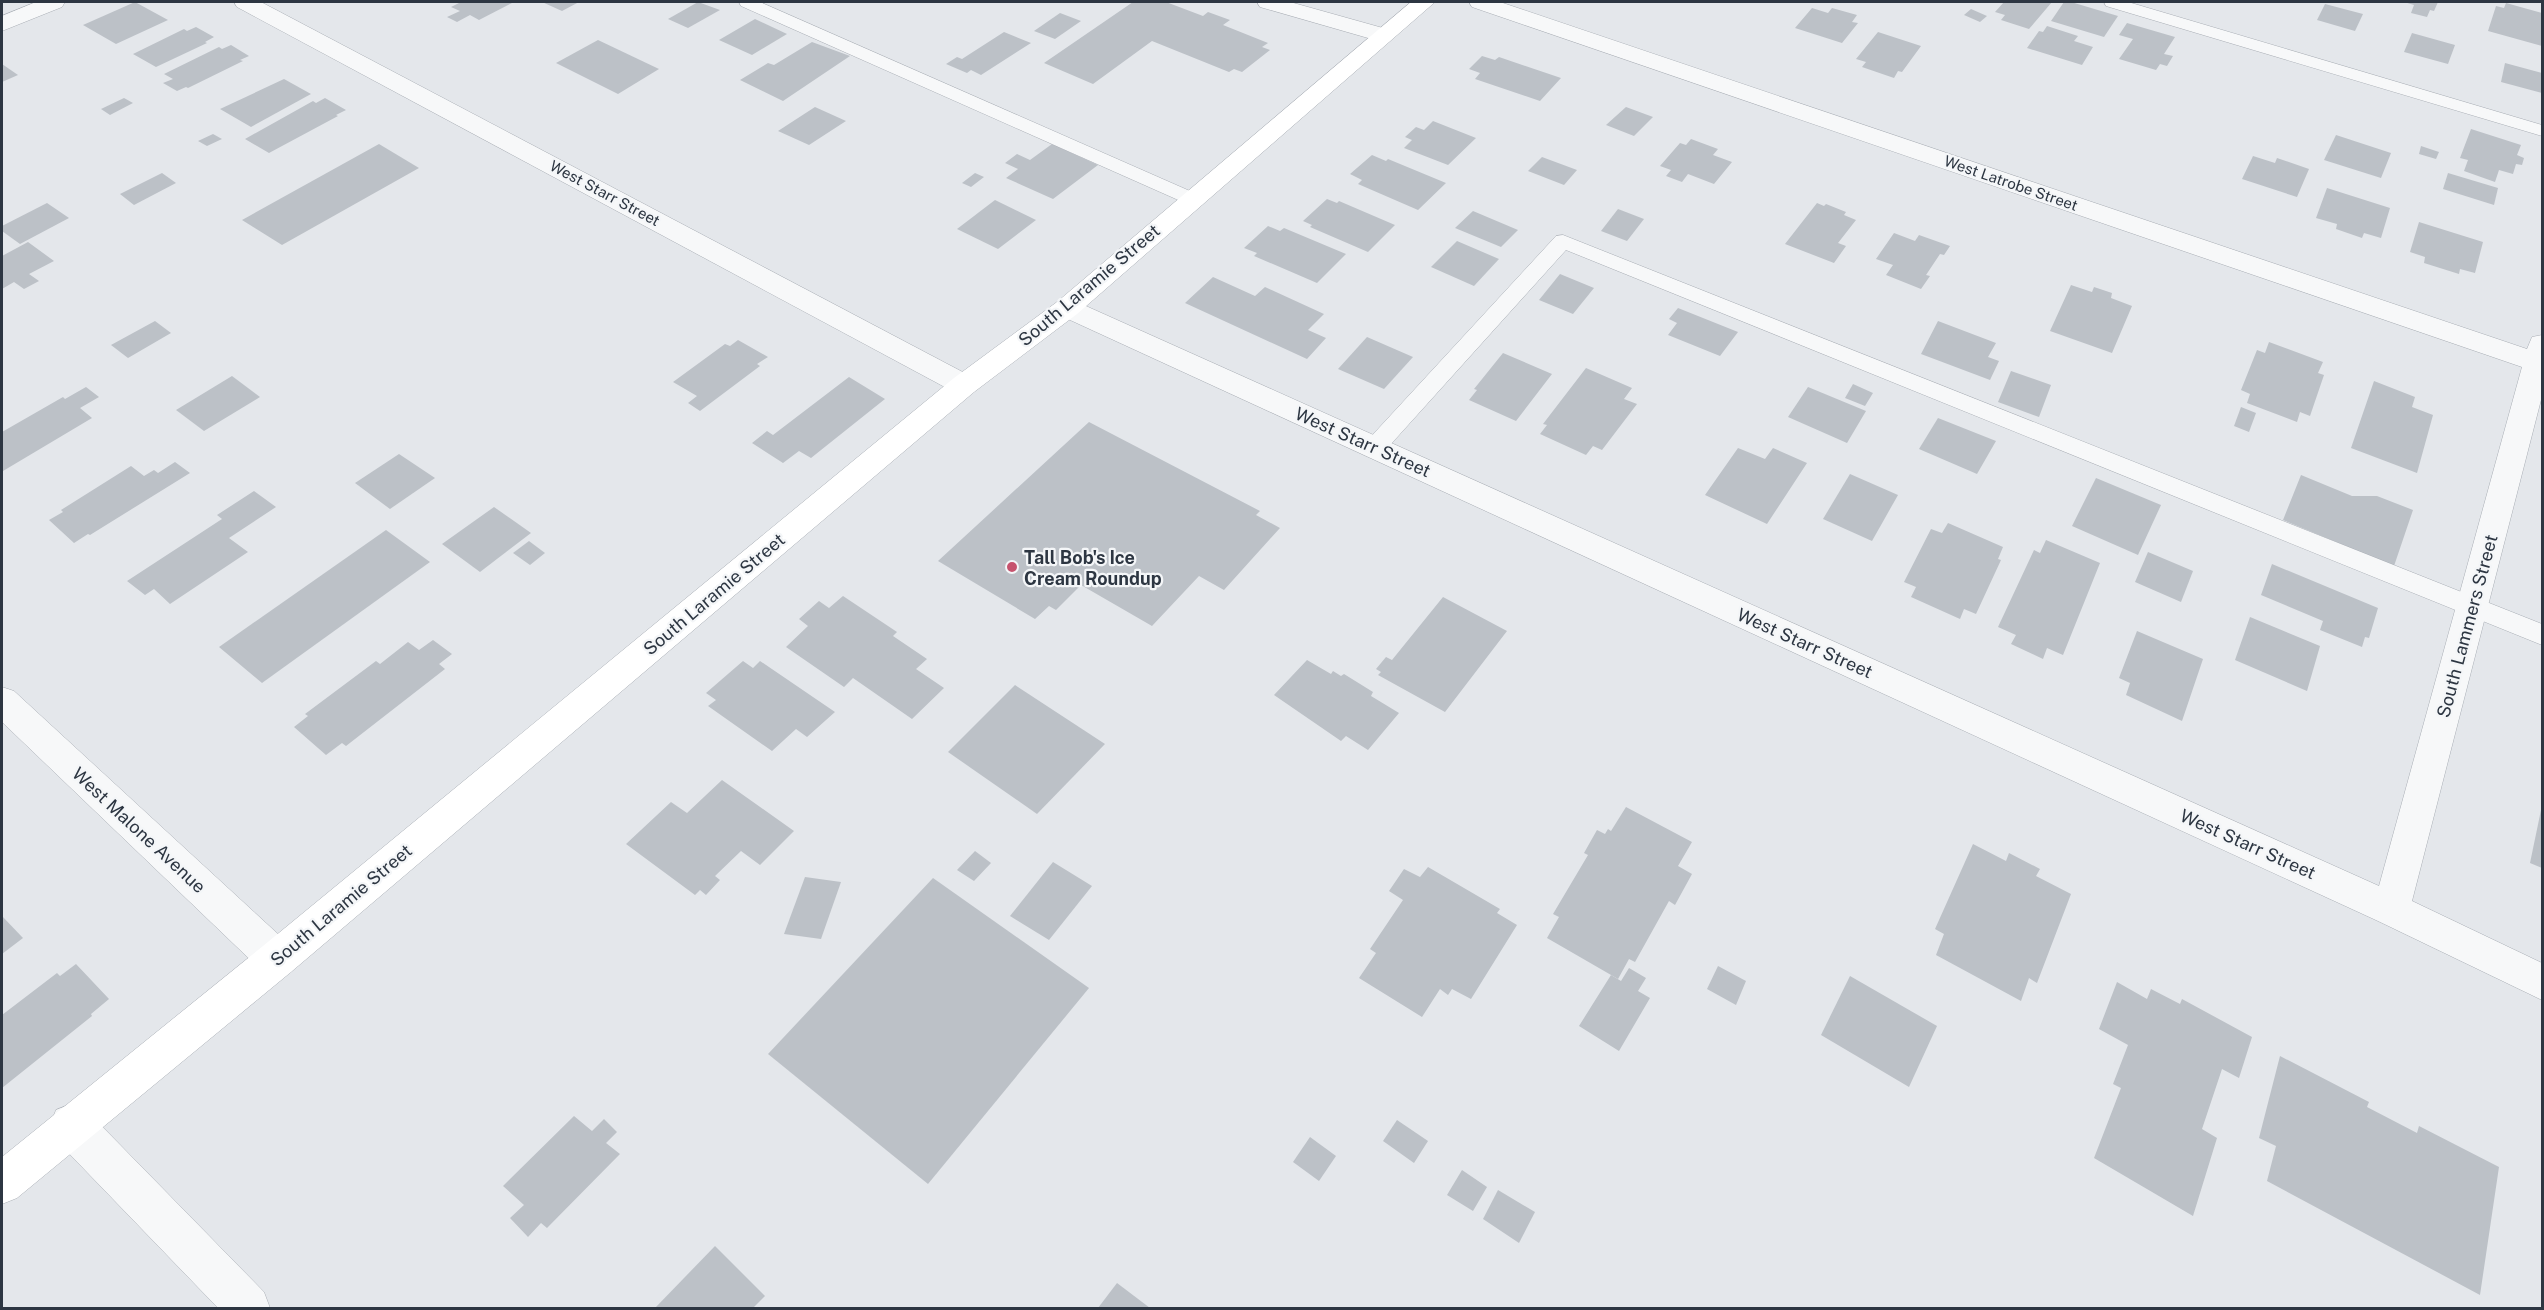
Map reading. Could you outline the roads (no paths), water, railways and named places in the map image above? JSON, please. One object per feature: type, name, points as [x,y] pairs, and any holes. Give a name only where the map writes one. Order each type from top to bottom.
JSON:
[{"type":"street","points":[[2,24],[54,2]]},
{"type":"street","name":"West Starr Street","points":[[245,2],[964,385]]},
{"type":"street","points":[[1268,2],[1382,35]]},
{"type":"street","name":"South Laramie Street","points":[[2,1183],[277,959],[964,385],[1067,308],[1382,35],[1424,2]]},
{"type":"street","name":"West Latrobe Street","points":[[1480,2],[2541,357]]},
{"type":"street","name":"West Starr Street","points":[[1067,308],[2391,909],[2542,982]]},
{"type":"street","name":"South Lammers Street","points":[[2391,909],[2541,357]]},
{"type":"street","name":"West Malone Avenue","points":[[2,701],[277,959]]},
{"type":"street","points":[[71,1125],[248,1308]]},
{"type":"lane","points":[[747,2],[1192,199]]},
{"type":"lane","points":[[2112,2],[2542,131]]},
{"type":"lane","points":[[1374,448],[1563,241],[2542,634]]},
{"type":"place","name":"Tall Bob's Ice Cream Roundup","points":[[1012,567]]}]
